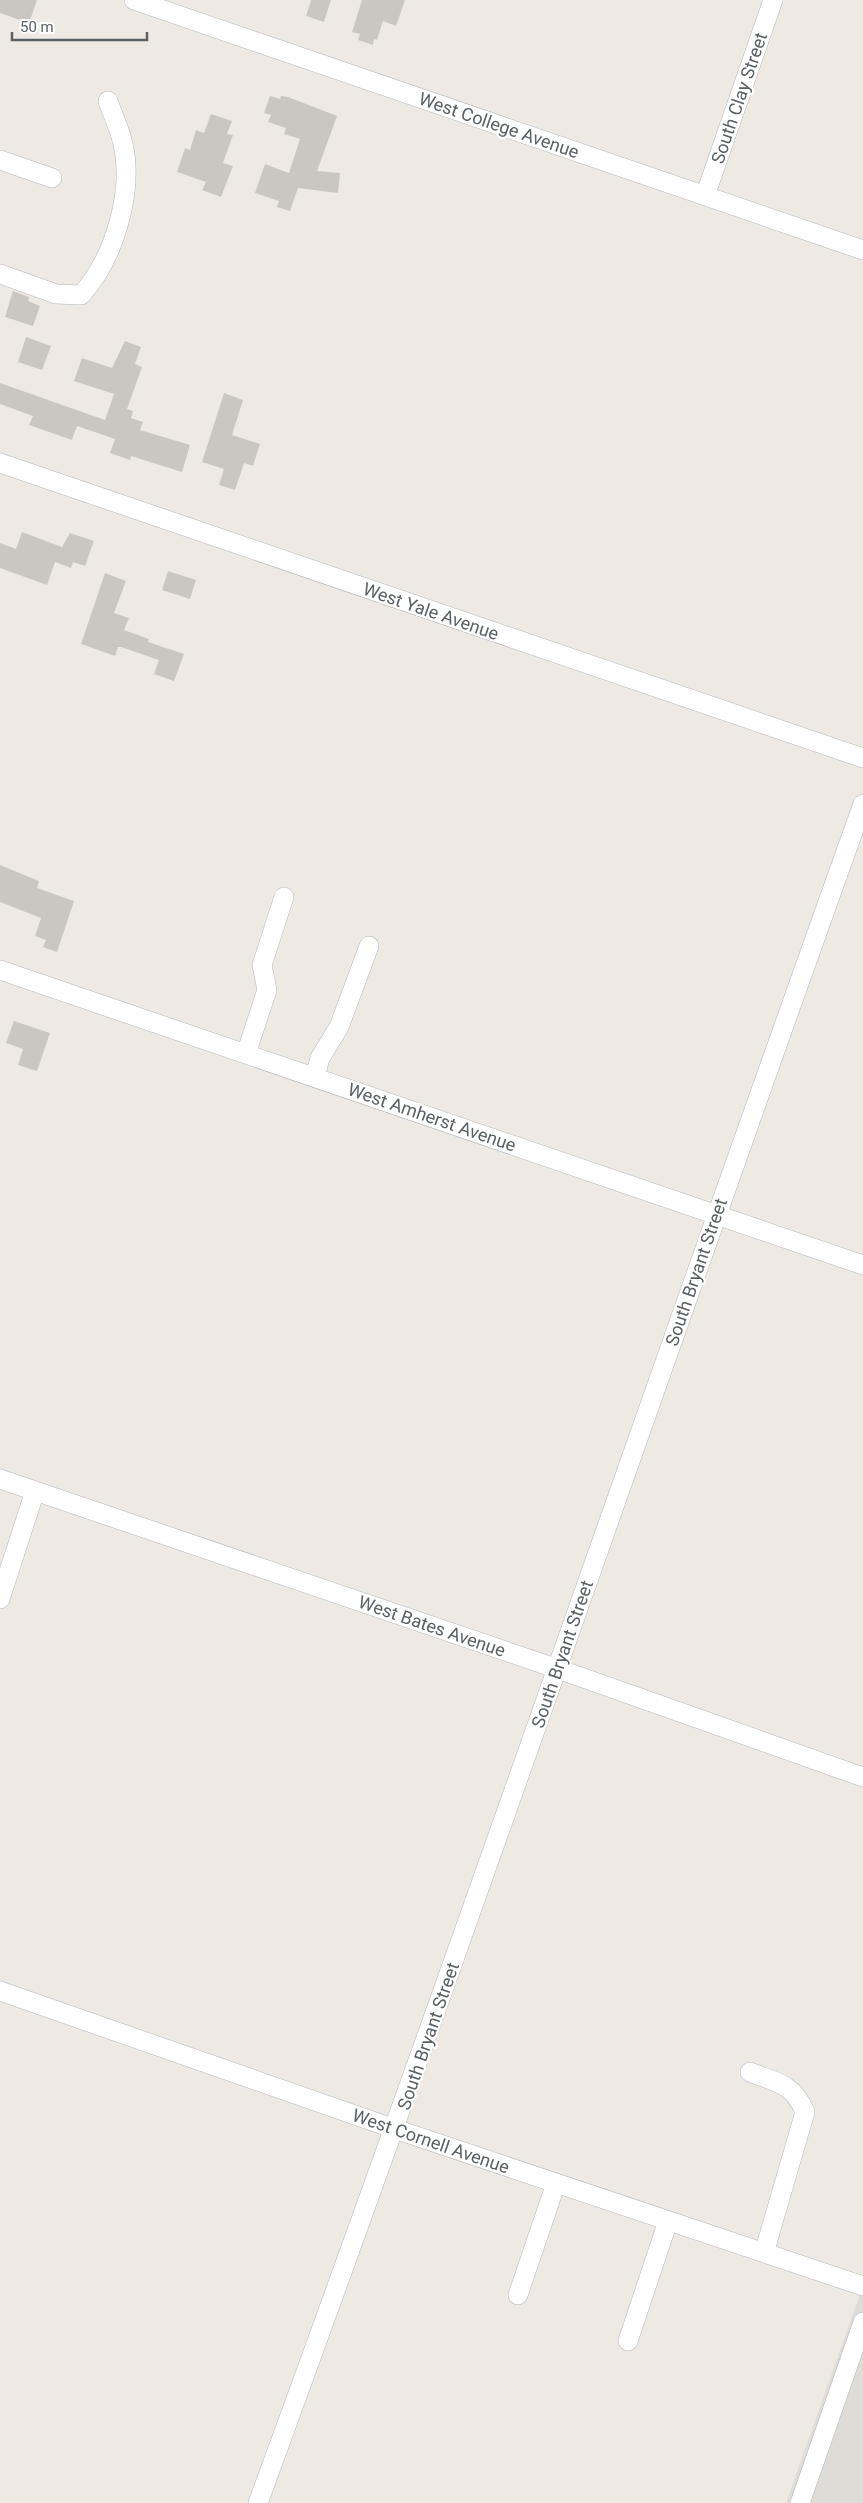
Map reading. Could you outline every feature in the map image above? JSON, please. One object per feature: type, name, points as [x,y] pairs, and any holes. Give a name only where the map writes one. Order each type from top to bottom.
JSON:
[{"type":"street","name":"West College Avenue","points":[[134,0],[863,250]]},
{"type":"street","name":"South Clay Street","points":[[705,196],[773,0]]},
{"type":"street","points":[[0,274],[56,294],[81,294],[95,280],[122,216],[126,185],[123,145],[108,101]]},
{"type":"street","points":[[0,160],[52,178]]},
{"type":"street","name":"West Yale Avenue","points":[[0,463],[863,758]]},
{"type":"street","name":"South Bryant Street","points":[[258,2503],[395,2129],[558,1669],[716,1214],[863,804]]},
{"type":"street","points":[[246,1054],[267,990],[262,965],[284,897]]},
{"type":"street","points":[[315,1077],[320,1058],[339,1027],[369,946]]},
{"type":"street","name":"West Amherst Avenue","points":[[0,970],[863,1266]]},
{"type":"street","name":"West Bates Avenue","points":[[0,1479],[558,1669],[863,1777]]},
{"type":"street","points":[[0,1599],[35,1491]]},
{"type":"street","name":"West Cornell Avenue","points":[[0,1991],[395,2129],[863,2286]]},
{"type":"street","points":[[750,2072],[785,2086],[799,2096],[805,2112],[764,2253]]},
{"type":"street","points":[[518,2295],[556,2183]]},
{"type":"street","points":[[628,2341],[668,2221]]},
{"type":"street","points":[[800,2503],[863,2322]]},
{"type":"shaded area","points":[[863,2286],[863,2503],[786,2503]]},
{"type":"building","points":[[0,0],[37,0],[29,23],[0,13]]},
{"type":"building","points":[[311,0],[331,0],[324,22],[306,16]]},
{"type":"building","points":[[362,0],[405,0],[396,26],[383,21],[377,40],[374,39],[373,45],[358,40],[360,34],[352,32]]},
{"type":"building","points":[[270,96],[280,99],[281,96],[288,97],[337,116],[317,171],[340,173],[338,193],[298,188],[290,211],[277,207],[279,201],[255,193],[265,164],[289,173],[300,139],[284,134],[286,128],[268,122],[271,115],[264,113]]},
{"type":"building","points":[[211,114],[232,121],[227,134],[233,135],[223,163],[233,166],[221,197],[202,190],[206,182],[177,172],[185,148],[190,150],[196,130],[204,133]]},
{"type":"building","points":[[13,291],[29,297],[28,301],[40,306],[33,326],[5,317]]},
{"type":"building","points":[[26,337],[51,346],[42,370],[18,362]]},
{"type":"building","points":[[125,341],[141,347],[135,364],[142,367],[127,409],[133,411],[131,418],[143,422],[140,430],[190,445],[182,472],[131,456],[130,460],[110,453],[115,439],[77,426],[72,440],[29,425],[33,416],[0,404],[0,383],[105,420],[114,394],[74,381],[82,358],[112,368]]},
{"type":"building","points":[[224,393],[243,400],[232,435],[260,444],[253,466],[244,463],[235,490],[219,485],[224,469],[202,462]]},
{"type":"building","points":[[22,532],[62,547],[70,533],[94,541],[85,566],[73,562],[71,568],[55,562],[47,585],[0,568],[0,543],[16,549]]},
{"type":"building","points":[[168,571],[196,580],[190,599],[162,590]]},
{"type":"building","points":[[105,573],[126,581],[114,613],[129,618],[124,630],[149,639],[148,642],[184,654],[174,681],[154,674],[159,660],[121,647],[118,647],[115,656],[81,644]]},
{"type":"building","points":[[0,865],[39,881],[37,888],[74,901],[57,952],[43,947],[46,940],[35,936],[41,918],[0,902]]},
{"type":"building","points":[[14,1021],[50,1033],[37,1071],[18,1065],[23,1049],[6,1043]]}]
